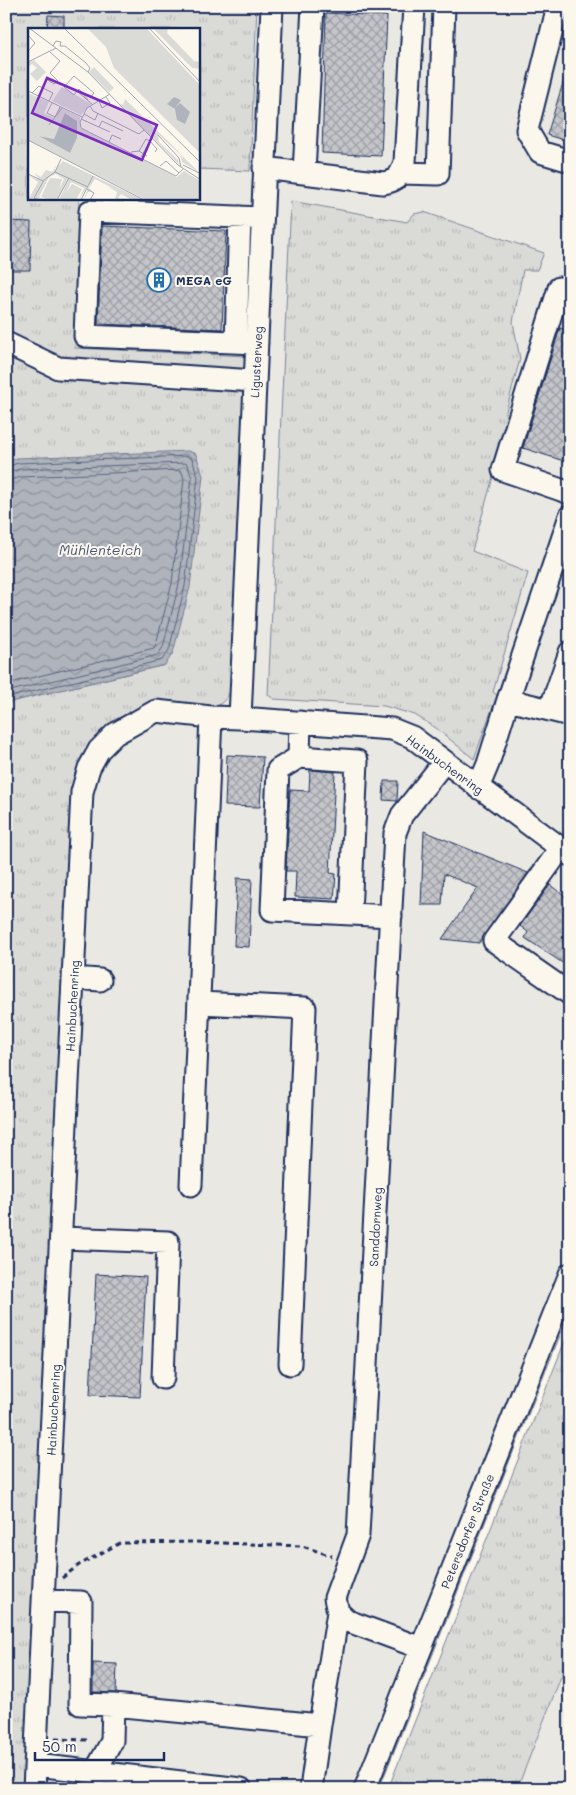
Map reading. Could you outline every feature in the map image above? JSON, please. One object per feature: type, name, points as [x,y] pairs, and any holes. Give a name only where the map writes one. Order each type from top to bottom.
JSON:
[{"type":"street","name":"Ligusterweg","points":[[240,718],[255,381],[246,343],[262,218],[272,6]]},
{"type":"street","points":[[304,172],[313,6]]},
{"type":"street","points":[[264,168],[384,183],[394,181],[401,173],[405,162],[414,6]]},
{"type":"street","points":[[401,173],[438,174],[444,6]]},
{"type":"street","points":[[558,6],[527,130],[540,152],[570,161]]},
{"type":"street","points":[[240,217],[246,343],[85,336],[90,212],[240,217],[262,218]]},
{"type":"street","points":[[570,292],[559,288],[504,470],[570,493]]},
{"type":"street","points":[[6,343],[58,368],[255,381]]},
{"type":"street","points":[[478,788],[488,764],[570,516]]},
{"type":"street","points":[[508,700],[560,712],[570,652]]},
{"type":"street","name":"Hainbuchenring","points":[[34,1789],[82,792],[89,768],[99,750],[116,734],[156,711],[211,717],[392,729],[412,737],[565,852]]},
{"type":"street","points":[[191,1185],[211,717]]},
{"type":"street","points":[[299,757],[300,722]]},
{"type":"street","points":[[350,914],[357,762],[299,757],[278,770],[272,910],[350,914],[391,916]]},
{"type":"street","name":"Sanddornweg","points":[[311,1789],[338,1612],[335,1598],[358,1535],[395,833],[402,815],[444,762]]},
{"type":"street","points":[[565,852],[494,941],[570,994]]},
{"type":"street","points":[[73,978],[100,980]]},
{"type":"street","points":[[199,1003],[305,1008],[290,1364]]},
{"type":"street","points":[[61,1238],[168,1242],[163,1378]]},
{"type":"street","name":"Petersdorfer Straße","points":[[365,1789],[570,1274]]},
{"type":"street","points":[[43,1601],[81,1602],[80,1704],[113,1705],[320,1726]]},
{"type":"street","points":[[338,1612],[348,1621],[421,1648]]},
{"type":"street","points":[[94,1780],[112,1741],[113,1705]]},
{"type":"street","points":[[36,1765],[94,1780],[241,1789]]},
{"type":"path","points":[[45,1579],[62,1578],[79,1565],[120,1543],[194,1542],[302,1546],[349,1562]]},
{"type":"path","points":[[61,1740],[112,1741]]},
{"type":"shaded area","points":[[257,6],[570,6],[570,1249],[354,1789],[26,1789],[73,784],[81,758],[96,738],[247,356],[75,349],[79,200],[200,200],[200,169],[250,171]]},
{"type":"shaded area","points":[[570,1654],[570,1789],[517,1789]]},
{"type":"green space","points":[[6,6],[257,6],[250,171],[200,169],[200,28],[28,28],[28,200],[79,200],[75,348],[247,356],[232,689],[223,702],[217,706],[156,706],[96,738],[81,758],[73,784],[26,1789],[6,1789],[6,703],[165,665],[8,462],[6,466]]},
{"type":"green space","points":[[291,201],[407,222],[414,214],[424,212],[544,253],[537,270],[523,270],[513,322],[520,359],[505,415],[509,421],[472,551],[528,573],[493,692],[497,695],[474,759],[436,728],[415,715],[384,706],[274,699],[268,695]]},
{"type":"green space","points":[[570,1300],[570,1311],[379,1789],[374,1789]]},
{"type":"green space","points":[[570,1328],[570,1654],[517,1789],[388,1789]]},
{"type":"water","name":"Mühlenteich","points":[[188,451],[196,454],[203,476],[190,587],[173,653],[165,665],[6,703],[6,466],[8,462],[17,458]]},
{"type":"building","points":[[326,13],[387,16],[381,156],[322,153]]},
{"type":"building","points":[[48,15],[64,16],[64,28],[47,28]]},
{"type":"building","points":[[566,73],[570,74],[570,142],[547,135]]},
{"type":"building","points":[[6,221],[31,222],[30,270],[6,270]]},
{"type":"building","name":"MEGA eG","points":[[102,226],[226,231],[222,329],[98,324]]},
{"type":"building","points":[[560,328],[570,331],[570,463],[523,448]]},
{"type":"building","points":[[227,755],[263,757],[260,807],[225,806]]},
{"type":"building","points":[[310,770],[335,772],[330,873],[336,874],[334,899],[295,897],[296,871],[286,871],[290,790],[309,791]]},
{"type":"building","points":[[384,781],[398,781],[397,801],[383,800]]},
{"type":"building","points":[[424,831],[528,873],[479,943],[442,939],[478,888],[444,874],[442,905],[421,905]]},
{"type":"building","points":[[237,878],[252,879],[249,947],[234,946]]},
{"type":"building","points":[[550,885],[570,900],[570,968],[525,938],[528,932],[520,926]]},
{"type":"building","points":[[96,1274],[146,1277],[140,1397],[90,1395]]},
{"type":"building","points":[[93,1663],[117,1664],[116,1693],[93,1692]]},
{"type":"place","name":"MEGA eG","points":[[159,280]]}]
